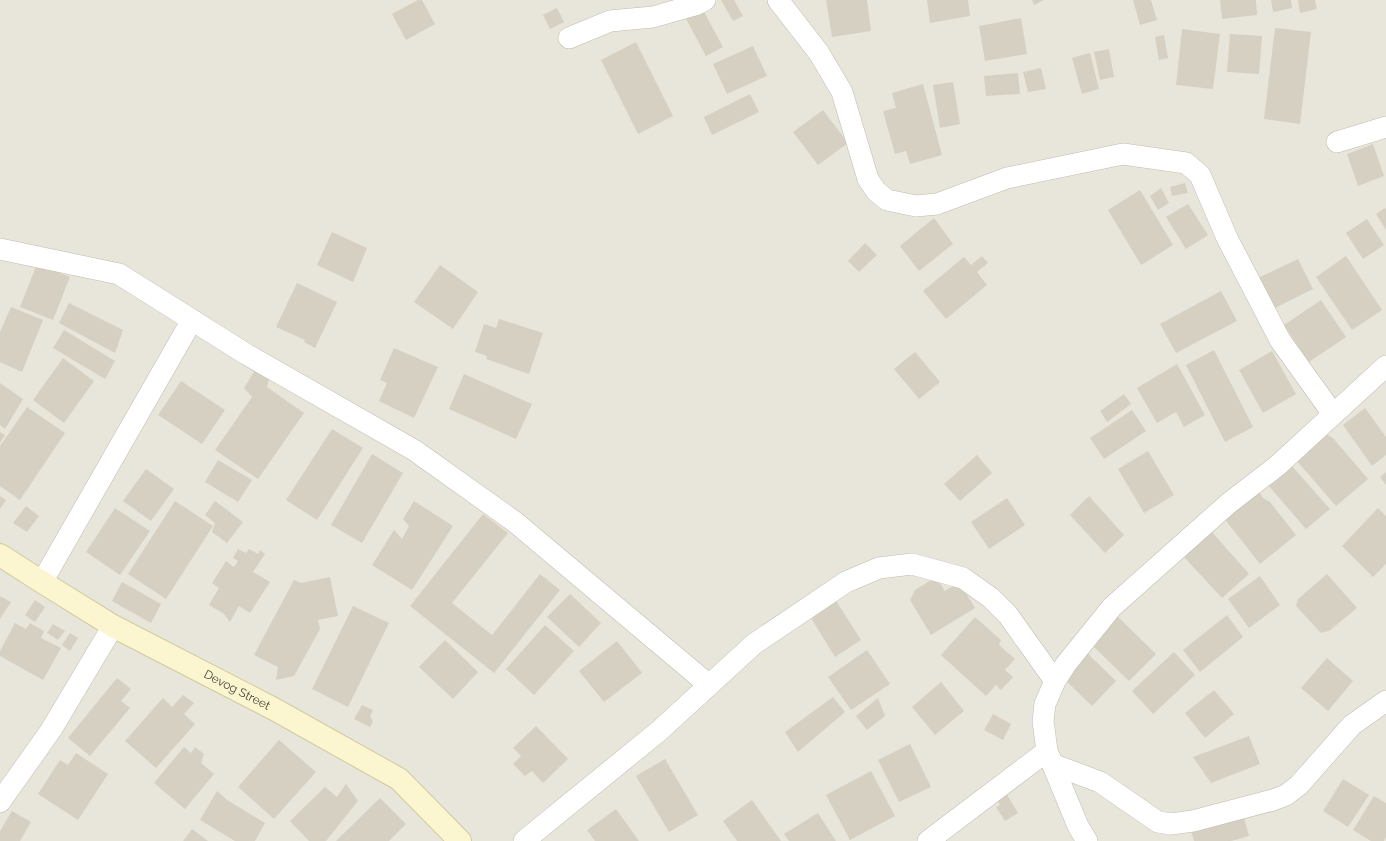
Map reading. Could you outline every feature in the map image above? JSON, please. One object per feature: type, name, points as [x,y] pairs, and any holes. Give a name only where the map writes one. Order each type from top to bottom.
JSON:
[{"type":"street","points":[[569,38],[610,21],[653,17],[695,5],[705,0]]},
{"type":"street","points":[[778,0],[819,53],[842,92],[868,179],[876,191],[887,200],[916,206],[937,204],[1007,178],[1123,154],[1186,163],[1192,167],[1200,175],[1227,238],[1280,340],[1333,414]]},
{"type":"street","points":[[1337,142],[1386,127]]},
{"type":"street","points":[[0,249],[119,274],[246,354],[414,450],[515,522],[709,685]]},
{"type":"street","points":[[42,582],[192,320]]},
{"type":"street","points":[[1087,841],[1078,826],[1050,758],[1043,721],[1045,704],[1055,681],[1066,664],[1112,607],[1229,503],[1277,466],[1386,366]]},
{"type":"street","name":"Devog Street","points":[[0,555],[113,626],[274,708],[398,779],[460,841]]},
{"type":"street","points":[[524,841],[659,730],[754,644],[846,582],[879,568],[912,564],[963,578],[991,598],[1008,615],[1055,681]]},
{"type":"street","points":[[0,802],[51,730],[113,626]]},
{"type":"street","points":[[1050,758],[1100,782],[1158,822],[1171,824],[1193,821],[1273,800],[1286,795],[1299,785],[1352,725],[1386,701]]},
{"type":"street","points":[[928,841],[1050,758]]},
{"type":"shaded area","points":[[0,0],[1386,0],[1386,841],[0,841]]},
{"type":"building","points":[[418,0],[422,0],[435,24],[406,40],[392,14]]},
{"type":"building","points":[[721,0],[734,0],[743,16],[733,21]]},
{"type":"building","points":[[826,0],[867,0],[871,31],[832,37]]},
{"type":"building","points":[[927,0],[968,0],[970,16],[930,23]]},
{"type":"building","points":[[1032,0],[1044,0],[1034,5]]},
{"type":"building","points":[[1133,0],[1151,0],[1157,20],[1140,25]]},
{"type":"building","points":[[1220,0],[1256,0],[1257,15],[1222,19]]},
{"type":"building","points":[[1271,0],[1291,0],[1292,8],[1273,12]]},
{"type":"building","points":[[1298,0],[1315,0],[1317,9],[1300,13]]},
{"type":"building","points":[[557,8],[564,22],[550,29],[543,15]]},
{"type":"building","points":[[703,10],[723,47],[706,56],[686,19]]},
{"type":"building","points":[[1021,18],[1027,54],[985,61],[979,26]]},
{"type":"building","points":[[1275,28],[1311,32],[1300,124],[1264,119]]},
{"type":"building","points":[[1182,29],[1220,34],[1213,89],[1176,85]]},
{"type":"building","points":[[1230,34],[1262,36],[1259,74],[1227,72]]},
{"type":"building","points":[[1164,35],[1168,58],[1159,60],[1155,37]]},
{"type":"building","points":[[636,42],[673,116],[638,134],[601,60]]},
{"type":"building","points":[[753,46],[767,76],[727,94],[713,64]]},
{"type":"building","points":[[1109,49],[1114,77],[1100,80],[1094,52]]},
{"type":"building","points":[[1090,53],[1099,89],[1082,94],[1072,58]]},
{"type":"building","points":[[1041,68],[1046,89],[1028,92],[1023,72]]},
{"type":"building","points":[[1018,73],[1020,94],[986,96],[984,76]]},
{"type":"building","points":[[953,82],[960,124],[940,128],[933,85]]},
{"type":"building","points":[[923,84],[942,155],[910,164],[906,151],[895,154],[883,111],[896,108],[892,93]]},
{"type":"building","points":[[750,94],[759,112],[712,135],[704,117]]},
{"type":"building","points":[[823,110],[848,143],[818,165],[793,132]]},
{"type":"building","points":[[1373,144],[1384,176],[1358,186],[1347,154]]},
{"type":"building","points":[[1185,183],[1188,193],[1172,196],[1170,187]]},
{"type":"building","points":[[1161,188],[1169,203],[1158,210],[1150,196]]},
{"type":"building","points":[[1140,190],[1173,245],[1141,265],[1108,210]]},
{"type":"building","points":[[1188,204],[1208,235],[1186,249],[1166,217]]},
{"type":"building","points":[[1385,208],[1386,209],[1386,230],[1376,214]]},
{"type":"building","points":[[934,218],[953,244],[919,271],[900,246]]},
{"type":"building","points":[[1367,219],[1384,245],[1363,259],[1346,233]]},
{"type":"building","points":[[332,232],[367,248],[353,282],[317,265]]},
{"type":"building","points":[[865,243],[877,255],[859,272],[848,261]]},
{"type":"building","points":[[982,256],[988,263],[977,272],[987,285],[946,319],[923,291],[964,257],[971,265]]},
{"type":"building","points":[[1346,256],[1382,310],[1352,330],[1316,277]]},
{"type":"building","points":[[1298,259],[1313,289],[1273,309],[1258,278]]},
{"type":"building","points":[[37,264],[70,277],[53,320],[20,307]]},
{"type":"building","points":[[440,265],[478,292],[453,329],[414,302]]},
{"type":"building","points":[[297,283],[337,302],[315,348],[304,342],[305,340],[276,327]]},
{"type":"building","points":[[1221,291],[1237,321],[1176,353],[1160,324]]},
{"type":"building","points":[[1321,300],[1346,337],[1309,362],[1284,325]]},
{"type":"building","points":[[69,303],[123,330],[115,353],[59,323]]},
{"type":"building","points":[[11,307],[43,320],[22,372],[0,362],[0,332]]},
{"type":"building","points":[[499,319],[543,333],[529,374],[486,359],[487,356],[475,352],[484,324],[496,328]]},
{"type":"building","points":[[64,330],[115,361],[105,379],[53,348]]},
{"type":"building","points":[[394,348],[438,367],[414,418],[379,401],[387,383],[380,380]]},
{"type":"building","points":[[1214,350],[1253,427],[1225,442],[1186,365]]},
{"type":"building","points":[[1272,351],[1296,394],[1263,413],[1239,370]]},
{"type":"building","points":[[915,352],[940,382],[919,399],[894,369]]},
{"type":"building","points":[[63,358],[94,381],[64,423],[33,400]]},
{"type":"building","points":[[1177,364],[1205,415],[1184,427],[1176,412],[1157,423],[1137,388]]},
{"type":"building","points":[[255,370],[269,379],[267,387],[304,413],[258,479],[215,450],[252,397],[244,388]]},
{"type":"building","points":[[464,374],[532,404],[516,439],[449,409]]},
{"type":"building","points":[[181,381],[225,410],[202,444],[158,415]]},
{"type":"building","points":[[0,383],[23,399],[5,429],[0,425]]},
{"type":"building","points":[[1124,394],[1131,404],[1107,422],[1100,411]]},
{"type":"building","points":[[27,407],[65,433],[20,500],[0,486],[0,446]]},
{"type":"building","points":[[1365,408],[1386,437],[1386,455],[1372,466],[1343,425]]},
{"type":"building","points":[[1132,410],[1146,431],[1104,459],[1090,438]]},
{"type":"building","points":[[332,429],[363,448],[317,520],[286,500]]},
{"type":"building","points":[[0,432],[5,435],[0,443]]},
{"type":"building","points":[[1326,434],[1333,438],[1368,479],[1336,506],[1296,460]]},
{"type":"building","points":[[1148,451],[1174,495],[1144,513],[1118,469]]},
{"type":"building","points":[[372,454],[403,473],[362,543],[331,525]]},
{"type":"building","points":[[977,455],[992,473],[960,501],[944,484]]},
{"type":"building","points":[[218,460],[252,480],[238,502],[205,482]]},
{"type":"building","points":[[1291,465],[1330,509],[1306,529],[1268,485]]},
{"type":"building","points":[[146,469],[174,489],[151,521],[123,501]]},
{"type":"building","points":[[1386,472],[1386,485],[1380,477]]},
{"type":"building","points":[[1258,490],[1263,498],[1270,502],[1296,535],[1260,564],[1223,517]]},
{"type":"building","points":[[0,496],[6,500],[0,509]]},
{"type":"building","points":[[1089,496],[1124,535],[1105,553],[1070,515]]},
{"type":"building","points":[[1007,498],[1025,525],[989,549],[971,522]]},
{"type":"building","points":[[175,501],[213,526],[166,599],[128,574]]},
{"type":"building","points":[[215,501],[243,522],[227,543],[212,532],[215,523],[205,515]]},
{"type":"building","points":[[414,501],[453,526],[412,590],[372,565],[394,530],[402,539],[409,526],[403,519]]},
{"type":"building","points":[[26,506],[39,516],[27,532],[13,523]]},
{"type":"building","points":[[115,508],[150,531],[120,575],[86,552]]},
{"type":"building","points":[[1378,508],[1386,516],[1386,564],[1373,577],[1342,546]]},
{"type":"building","points":[[483,514],[508,533],[452,603],[492,635],[540,574],[560,590],[494,673],[410,606]]},
{"type":"building","points":[[1212,532],[1249,574],[1222,598],[1184,557]]},
{"type":"building","points":[[238,549],[246,553],[249,549],[258,554],[260,550],[265,554],[253,572],[270,582],[250,613],[239,606],[230,622],[224,614],[209,605],[219,588],[212,583],[226,561],[234,567],[238,561],[233,558]]},
{"type":"building","points":[[1327,574],[1357,608],[1329,631],[1321,633],[1296,606],[1298,599]]},
{"type":"building","points":[[1260,576],[1280,605],[1249,628],[1228,599]]},
{"type":"building","points":[[330,577],[338,616],[318,620],[320,629],[294,676],[276,680],[278,667],[254,655],[294,580],[301,583]]},
{"type":"building","points":[[936,577],[945,591],[959,582],[975,608],[931,635],[910,600],[915,590]]},
{"type":"building","points":[[122,582],[161,604],[151,623],[112,601]]},
{"type":"building","points":[[570,594],[601,623],[579,647],[547,617]]},
{"type":"building","points":[[0,596],[11,602],[0,619]]},
{"type":"building","points":[[835,599],[861,640],[835,657],[808,613]]},
{"type":"building","points":[[35,600],[45,607],[35,622],[25,615]]},
{"type":"building","points":[[353,606],[389,623],[348,707],[312,689]]},
{"type":"building","points":[[1227,615],[1243,637],[1200,672],[1183,650]]},
{"type":"building","points":[[1117,616],[1156,654],[1129,681],[1091,644]]},
{"type":"building","points":[[975,617],[1001,640],[999,645],[1015,659],[1005,670],[1013,677],[1001,690],[996,685],[986,696],[941,655]]},
{"type":"building","points":[[15,623],[26,629],[30,623],[44,631],[41,638],[61,648],[43,680],[0,656],[0,651]]},
{"type":"building","points":[[53,624],[65,631],[58,640],[47,633]]},
{"type":"building","points":[[545,625],[574,651],[534,695],[506,669]]},
{"type":"building","points":[[70,633],[78,638],[70,651],[62,645]]},
{"type":"building","points":[[445,640],[478,672],[453,699],[419,667]]},
{"type":"building","points":[[617,641],[642,673],[604,702],[579,671]]},
{"type":"building","points":[[867,650],[890,684],[851,710],[828,677]]},
{"type":"building","points":[[1086,652],[1116,681],[1092,706],[1062,677]]},
{"type":"building","points":[[1174,652],[1195,675],[1153,714],[1132,691]]},
{"type":"building","points":[[1327,658],[1353,681],[1328,711],[1301,688]]},
{"type":"building","points":[[117,678],[131,689],[121,701],[130,708],[90,756],[68,738]]},
{"type":"building","points":[[941,682],[964,711],[935,735],[912,707]]},
{"type":"building","points":[[1214,690],[1234,714],[1205,738],[1185,713]]},
{"type":"building","points":[[183,695],[194,703],[184,714],[195,724],[156,768],[125,741],[163,698],[172,707]]},
{"type":"building","points":[[833,697],[845,712],[798,752],[785,732]]},
{"type":"building","points":[[878,698],[885,716],[867,730],[856,716]]},
{"type":"building","points":[[362,705],[373,710],[370,716],[373,721],[370,727],[354,719]]},
{"type":"building","points":[[993,714],[1011,724],[1003,740],[984,730]]},
{"type":"building","points":[[536,726],[568,759],[543,783],[532,771],[525,776],[513,764],[521,756],[513,748]]},
{"type":"building","points":[[1249,736],[1260,764],[1211,783],[1193,757]]},
{"type":"building","points":[[279,740],[316,772],[274,819],[238,787]]},
{"type":"building","points":[[910,744],[931,787],[899,802],[878,760]]},
{"type":"building","points":[[184,747],[191,753],[195,747],[204,754],[201,763],[214,774],[185,809],[154,783]]},
{"type":"building","points":[[76,753],[108,774],[78,820],[38,794],[60,760],[68,765]]},
{"type":"building","points":[[665,759],[698,815],[669,832],[636,776]]},
{"type":"building","points":[[871,771],[895,816],[850,840],[826,795]]},
{"type":"building","points":[[1343,779],[1369,795],[1348,827],[1323,811]]},
{"type":"building","points":[[346,784],[358,801],[326,841],[309,841],[290,821],[325,787],[337,797]]},
{"type":"building","points":[[217,791],[227,800],[265,823],[255,841],[235,841],[200,820]]},
{"type":"building","points":[[1006,793],[1018,813],[1005,821],[996,807],[1000,805],[997,799]]},
{"type":"building","points":[[1374,796],[1386,803],[1386,837],[1384,841],[1371,841],[1353,830]]},
{"type":"building","points":[[380,798],[406,824],[389,841],[336,841]]},
{"type":"building","points":[[752,800],[781,841],[737,841],[723,821]]},
{"type":"building","points":[[616,809],[639,841],[595,841],[587,830]]},
{"type":"building","points":[[12,811],[31,822],[20,841],[0,841],[0,831]]},
{"type":"building","points":[[818,813],[836,841],[789,841],[784,834]]},
{"type":"building","points":[[1244,817],[1249,836],[1231,841],[1194,841],[1191,830]]},
{"type":"building","points":[[192,829],[208,841],[183,841]]}]
